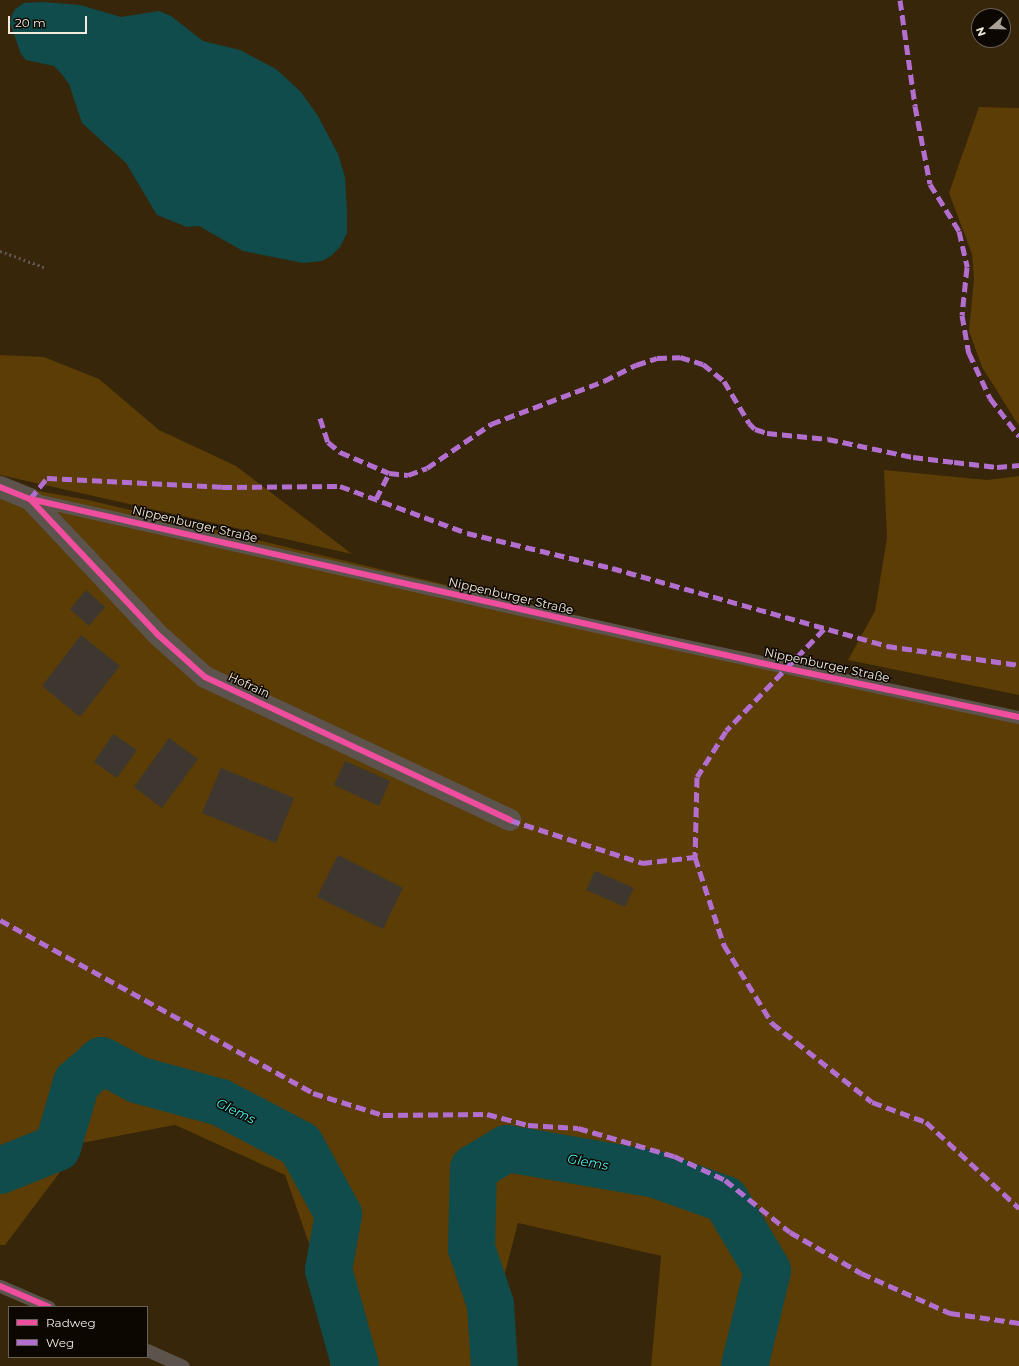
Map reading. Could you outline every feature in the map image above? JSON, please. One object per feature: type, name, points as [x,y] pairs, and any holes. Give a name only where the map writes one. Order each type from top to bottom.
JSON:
[{"type":"street","name":"Nippenburger Straße","points":[[0,487],[30,499]]},
{"type":"street","name":"Hofrain","points":[[30,499],[157,634],[205,677],[510,820]]},
{"type":"lane","name":"Nippenburger Straße","points":[[30,499],[645,638],[1019,717]]},
{"type":"lane","points":[[0,1286],[47,1306]]},
{"type":"lane","points":[[148,1350],[183,1366]]},
{"type":"path","points":[[0,251],[44,267]]},
{"type":"shaded area","points":[[0,0],[1019,0],[1019,717],[0,487]]},
{"type":"shaded area","points":[[979,107],[1019,108],[1019,426],[982,367],[969,331],[974,279],[972,254],[949,193]]},
{"type":"shaded area","points":[[0,355],[44,357],[99,379],[159,430],[236,466],[352,554],[0,475]]},
{"type":"shaded area","points":[[884,470],[987,480],[1019,476],[1019,695],[848,660],[875,611],[887,538]]},
{"type":"shaded area","points":[[0,484],[88,500],[666,637],[1019,713],[1019,1366],[651,1366],[661,1256],[518,1223],[481,1366],[330,1366],[329,1301],[285,1175],[175,1125],[82,1143],[5,1245],[0,1245]]},
{"type":"shaded area","points":[[175,1125],[285,1175],[329,1301],[330,1366],[0,1366],[0,1245],[5,1244],[82,1143]]},
{"type":"shaded area","points":[[518,1223],[661,1256],[651,1366],[481,1366]]},
{"type":"water","points":[[42,2],[80,5],[121,17],[159,11],[171,16],[203,41],[240,50],[276,69],[301,92],[318,116],[338,154],[345,177],[347,210],[347,233],[340,247],[331,256],[322,261],[303,263],[243,251],[199,226],[187,227],[157,215],[126,163],[82,123],[69,84],[61,73],[54,66],[26,60],[21,54],[10,23],[12,15],[15,9],[24,3]]},
{"type":"building","points":[[86,590],[105,607],[89,626],[70,609]]},
{"type":"building","points":[[81,635],[120,666],[80,717],[42,686]]},
{"type":"building","points":[[113,734],[137,750],[117,778],[94,762]]},
{"type":"building","points":[[169,738],[198,759],[162,808],[134,787]]},
{"type":"building","points":[[345,761],[390,781],[379,806],[334,785]]},
{"type":"building","points":[[221,768],[294,798],[276,843],[202,813]]},
{"type":"building","points":[[338,855],[403,888],[383,929],[317,897]]},
{"type":"building","points":[[595,871],[634,888],[625,907],[586,890]]},
{"type":"waterway","name":"Glems","points":[[0,1170],[57,1147],[76,1082],[101,1060],[136,1079],[220,1102],[300,1144],[338,1214],[328,1269],[355,1366]]},
{"type":"waterway","name":"Glems","points":[[494,1366],[490,1304],[471,1248],[473,1168],[506,1148],[655,1174],[725,1199],[767,1270],[744,1366]]},
{"type":"marked path","points":[[900,0],[915,106],[930,184],[959,231],[967,267],[962,315],[969,353],[990,398],[1019,436]]},
{"type":"marked path","points":[[320,418],[328,442],[340,452],[389,473],[408,475],[427,468],[491,424],[604,381],[636,365],[657,358],[680,357],[703,364],[724,381],[749,423],[755,429],[767,433],[828,439],[913,457],[997,467],[1019,465]]},
{"type":"marked path","points":[[376,499],[389,473]]},
{"type":"marked path","points":[[30,499],[47,478],[222,487],[340,486],[467,533],[612,568],[887,646],[1019,665]]},
{"type":"marked path","points":[[824,629],[726,731],[697,777],[695,857],[724,945],[772,1023],[872,1102],[926,1122],[1019,1208]]},
{"type":"marked path","points":[[510,820],[642,863],[695,857]]},
{"type":"marked path","points":[[0,920],[313,1093],[383,1115],[487,1114],[528,1125],[578,1128],[674,1156],[725,1180],[790,1232],[861,1273],[950,1313],[1019,1323]]},
{"type":"cycle path","points":[[0,487],[30,499],[789,669],[1019,717]]},
{"type":"cycle path","points":[[30,499],[157,634],[205,677],[510,820]]},
{"type":"cycle path","points":[[0,1286],[47,1306]]}]
